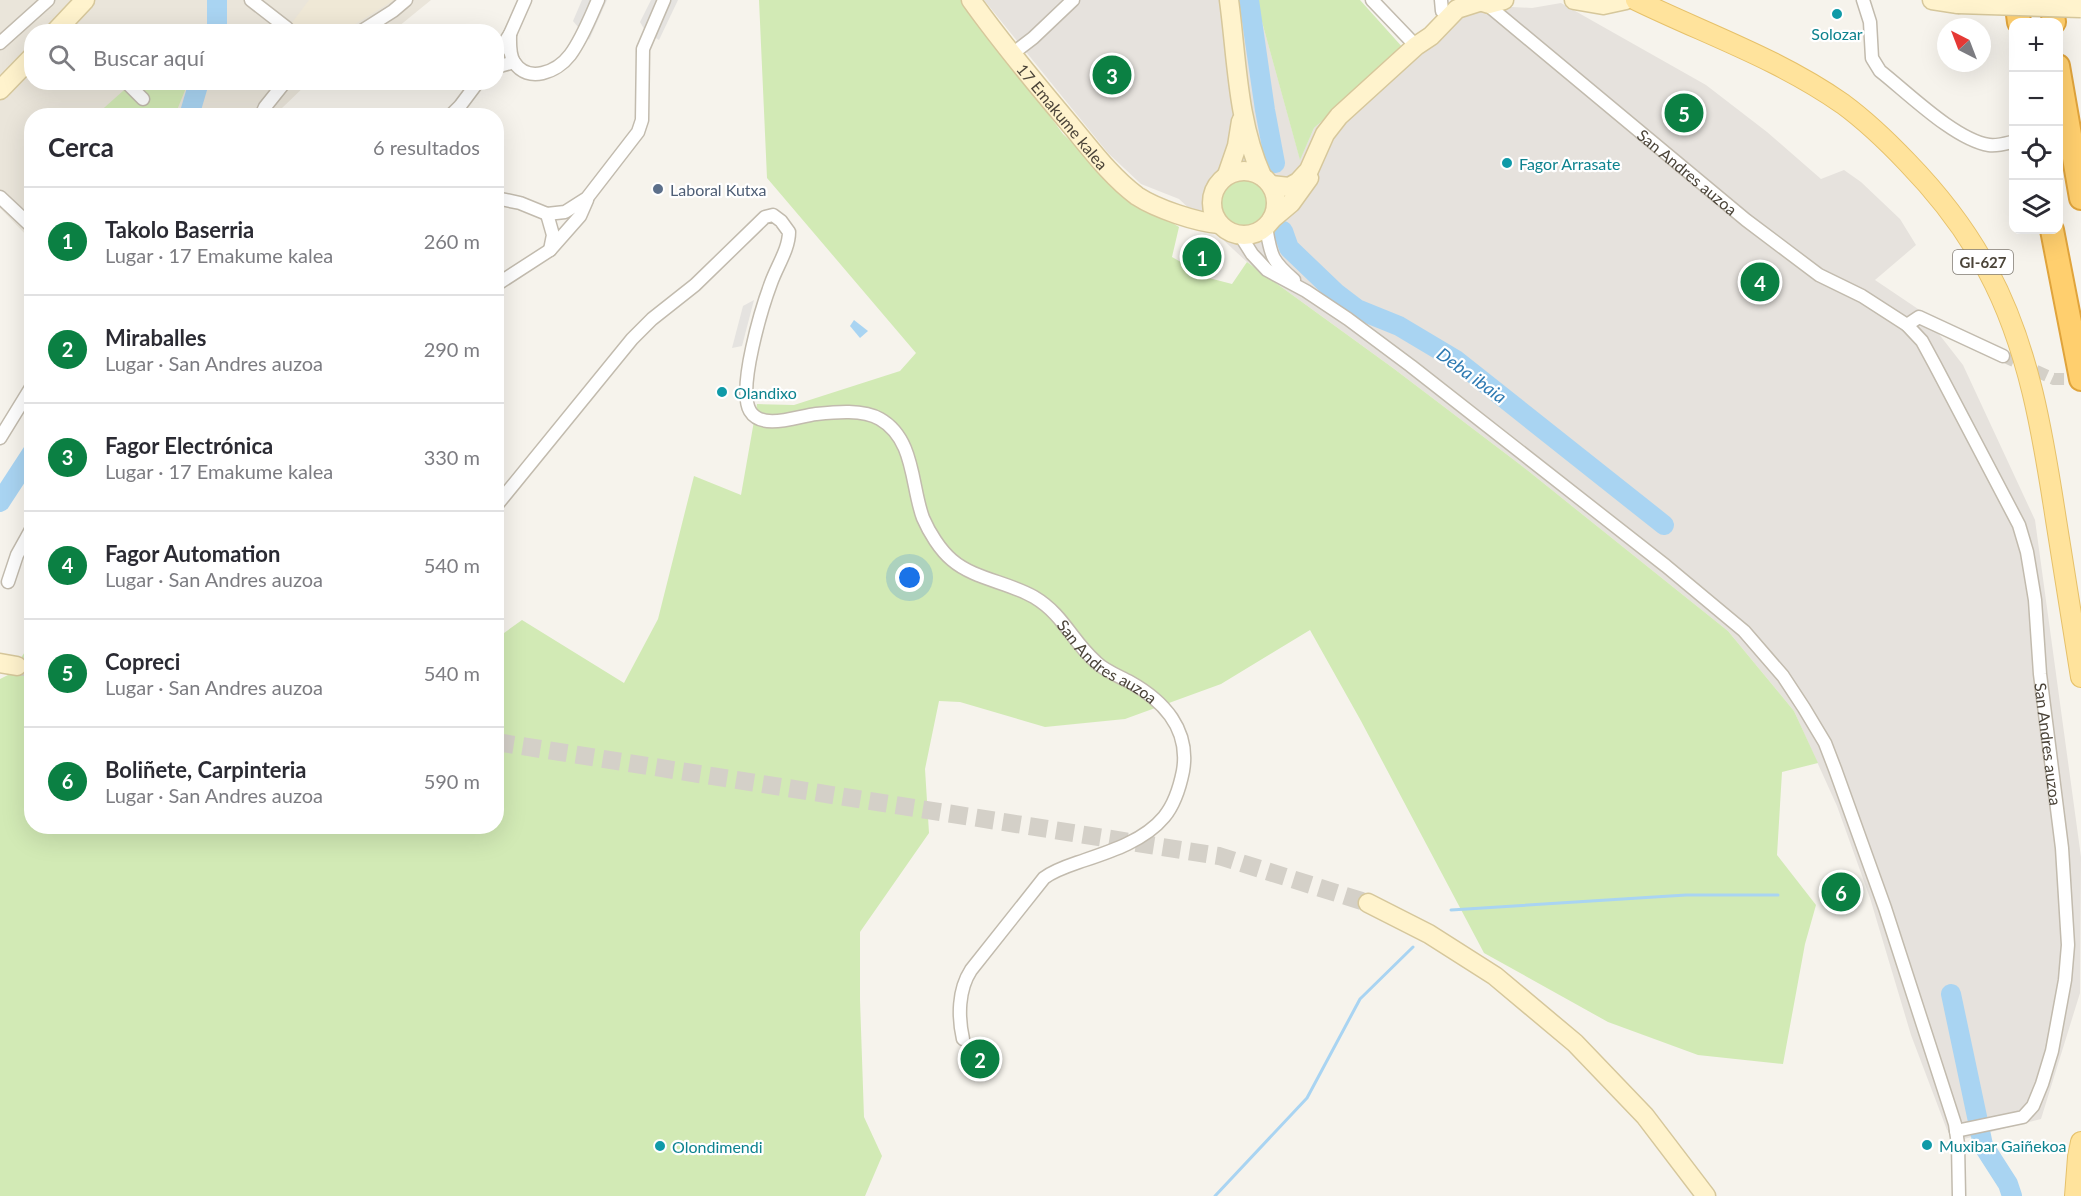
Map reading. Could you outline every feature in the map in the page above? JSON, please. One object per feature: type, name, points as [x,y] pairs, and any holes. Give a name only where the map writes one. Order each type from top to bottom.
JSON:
[{"type":"highway","points":[[2016,0],[2018,18]]},
{"type":"highway","points":[[2051,0],[2053,18]]},
{"type":"highway","points":[[2059,72],[2081,198]]},
{"type":"highway","points":[[2053,234],[2081,379]]},
{"type":"main road","name":"GI-627","points":[[1644,4],[1767,59],[1844,105],[1887,141],[1925,180],[1965,233],[1988,271],[2005,308],[2021,350],[2041,425],[2081,677]]},
{"type":"main road","points":[[2075,1196],[2081,1142]]},
{"type":"street","points":[[0,43],[48,0]]},
{"type":"street","points":[[67,24],[85,0]]},
{"type":"street","points":[[251,0],[282,24]]},
{"type":"street","points":[[373,24],[393,12],[406,0]]},
{"type":"street","points":[[504,43],[525,0]]},
{"type":"street","points":[[510,34],[510,53],[514,62],[524,71],[538,75],[555,69],[568,58],[576,47],[598,0]]},
{"type":"street","points":[[504,280],[550,250],[580,216],[587,198],[638,132],[642,120],[643,49],[664,0]]},
{"type":"street","name":"17 Emakume kalea","points":[[971,0],[1031,76],[1123,184],[1146,201],[1172,212],[1219,224]]},
{"type":"street","points":[[1011,48],[1072,0]]},
{"type":"street","points":[[1228,0],[1242,116],[1254,158],[1276,201],[1269,223],[1270,254],[1277,265],[1306,291]]},
{"type":"street","points":[[1372,0],[1416,46]]},
{"type":"street","points":[[1227,175],[1244,171],[1289,187],[1298,182],[1309,170],[1325,134],[1339,116],[1416,46],[1431,36],[1457,9],[1479,2],[1497,3],[1504,0]]},
{"type":"street","points":[[1574,0],[1603,6],[1626,0]]},
{"type":"street","points":[[1863,0],[1869,22],[1872,58],[1880,71],[1962,135],[1988,145],[2009,143]]},
{"type":"street","points":[[1932,0],[1958,4],[2081,8]]},
{"type":"street","name":"San Andres auzoa","points":[[1479,2],[1490,7],[1746,220],[1819,275],[1862,296],[1907,325],[1922,341],[1931,357],[2019,525],[2027,552],[2035,600],[2040,674],[2062,849],[2062,877],[2067,910],[2066,968],[2052,1051],[2033,1106],[2023,1117],[1956,1131]]},
{"type":"street","points":[[1416,46],[1445,4]]},
{"type":"street","points":[[504,65],[514,62]]},
{"type":"street","points":[[0,90],[24,65]]},
{"type":"street","points":[[134,90],[144,99]]},
{"type":"street","points":[[266,108],[278,90]]},
{"type":"street","points":[[458,108],[472,90]]},
{"type":"street","points":[[1242,116],[1237,146],[1227,175],[1216,185],[1213,192],[1212,209],[1219,224],[1232,233],[1249,235],[1269,223],[1291,203],[1305,185],[1309,177],[1309,170]]},
{"type":"street","points":[[1172,212],[1197,204],[1213,192]]},
{"type":"street","points":[[0,197],[24,220]]},
{"type":"street","points":[[504,199],[520,202],[547,214],[565,212],[587,198]]},
{"type":"street","points":[[547,214],[553,235],[550,250]]},
{"type":"street","name":"San Andres auzoa","points":[[504,496],[637,334],[652,319],[694,285],[765,217],[773,215],[781,221],[789,232],[789,241],[770,284],[752,348],[747,404],[750,412],[759,420],[770,421],[817,414],[857,412],[884,422],[899,438],[907,454],[924,519],[949,557],[967,571],[1017,587],[1054,611],[1084,650],[1099,665],[1140,688],[1161,706],[1176,725],[1183,742],[1185,755],[1181,779],[1164,817],[1135,839],[1107,853],[1058,869],[1044,878],[971,970],[964,986],[959,1016],[963,1039]]},
{"type":"street","points":[[1240,235],[1252,254],[1267,270],[1306,291],[1348,319],[1666,566],[1744,631],[1783,676],[1825,743],[1886,908],[1956,1131],[1959,1196]]},
{"type":"street","points":[[1907,325],[1919,317],[2003,356]]},
{"type":"street","points":[[0,438],[24,399]]},
{"type":"street","points":[[9,582],[17,555],[24,542]]},
{"type":"street","points":[[1368,903],[1429,934],[1495,976],[1575,1043],[1645,1116],[1706,1196]]},
{"type":"shaded area","points":[[0,0],[431,0],[402,24],[24,24],[24,90],[301,90],[282,108],[24,108],[24,233],[0,208]]},
{"type":"shaded area","points":[[309,0],[394,0],[355,24],[291,24]]},
{"type":"shaded area","points":[[582,0],[607,0],[589,40],[573,21]]},
{"type":"shaded area","points":[[651,0],[678,0],[659,40],[646,32],[640,22]]},
{"type":"shaded area","points":[[984,0],[1256,0],[1300,159],[1314,128],[1455,4],[1532,8],[1561,3],[1706,85],[1767,132],[1821,179],[1844,170],[1861,182],[1900,219],[1916,245],[1875,280],[1921,311],[1963,365],[2035,520],[2081,857],[2080,993],[2041,1119],[1964,1139],[1947,1130],[1911,1035],[1870,898],[1837,806],[1794,711],[1728,631],[1522,466],[1393,368],[1247,262],[1179,199],[1141,184],[1108,153]]},
{"type":"shaded area","points":[[754,300],[742,346],[732,348],[743,306]]},
{"type":"green space","points":[[759,0],[965,0],[1063,134],[1129,196],[1179,227],[1172,257],[1209,278],[1232,284],[1247,262],[1393,368],[1522,466],[1728,631],[1794,711],[1818,763],[1782,772],[1777,855],[1816,905],[1805,944],[1783,1064],[1698,1055],[1608,1022],[1484,953],[1310,630],[1221,684],[1125,719],[1045,727],[960,702],[939,701],[925,769],[929,833],[860,932],[864,1117],[882,1156],[865,1196],[0,1196],[0,679],[10,674],[24,653],[24,834],[504,834],[504,633],[522,620],[624,683],[658,619],[694,476],[741,495],[757,404],[794,405],[900,371],[916,353],[767,178]]},
{"type":"green space","points":[[1256,0],[1360,0],[1404,49],[1314,128],[1300,160]]},
{"type":"green space","points":[[124,90],[185,90],[178,108],[104,108]]},
{"type":"green space","points":[[1243,180],[1259,187],[1266,203],[1259,219],[1243,226],[1227,219],[1220,203],[1227,187]]},
{"type":"water","points":[[854,320],[868,331],[860,338],[850,326]]},
{"type":"waterway","points":[[217,0],[217,24]]},
{"type":"waterway","name":"Deba ibaia","points":[[1249,0],[1275,163]]},
{"type":"waterway","points":[[191,108],[197,90]]},
{"type":"waterway","name":"Deba ibaia","points":[[1283,231],[1289,248],[1336,293],[1357,309],[1399,326],[1456,360],[1664,525]]},
{"type":"waterway","points":[[0,502],[24,465]]},
{"type":"waterway","points":[[1451,910],[1686,895],[1778,895]]},
{"type":"waterway","points":[[1215,1196],[1307,1098],[1360,999],[1413,947]]},
{"type":"waterway","points":[[1951,994],[1983,1145],[2008,1184],[2012,1196]]},
{"type":"tunnel","points":[[2003,356],[2054,379],[2081,379]]},
{"type":"tunnel","points":[[17,666],[24,667]]},
{"type":"tunnel","points":[[504,743],[1219,856],[1368,903]]},
{"type":"place","name":"Solozar","points":[[1837,14]]},
{"type":"place","name":"Fagor Electrónica","points":[[1112,75]]},
{"type":"place","name":"Copreci","points":[[1684,113]]},
{"type":"place","name":"Fagor Arrasate","points":[[1507,163]]},
{"type":"place","name":"Laboral Kutxa","points":[[658,189]]},
{"type":"place","name":"Takolo Baserria","points":[[1202,257]]},
{"type":"place","name":"Fagor Automation","points":[[1760,282]]},
{"type":"place","name":"Olandixo","points":[[722,392]]},
{"type":"place","name":"Boliñete, Carpinteria","points":[[1841,892]]},
{"type":"place","name":"Miraballes","points":[[980,1059]]},
{"type":"place","name":"Muxibar Gaiñekoa","points":[[1927,1145]]},
{"type":"place","name":"Olondimendi","points":[[660,1146]]}]
